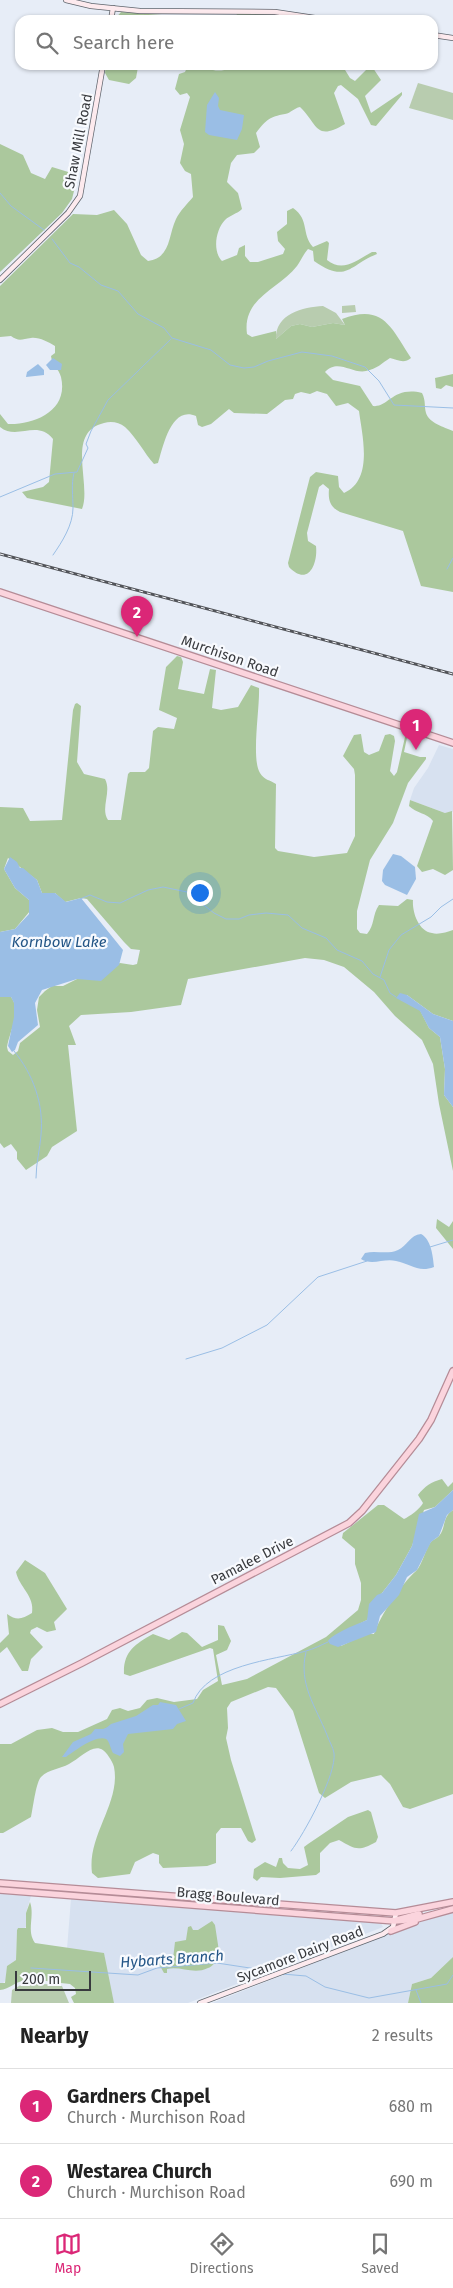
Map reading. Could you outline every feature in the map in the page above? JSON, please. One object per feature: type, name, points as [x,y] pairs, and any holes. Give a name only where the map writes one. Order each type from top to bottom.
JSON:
[{"type":"main road","points":[[66,0],[113,8],[162,12],[275,12],[295,15]]},
{"type":"main road","points":[[112,15],[113,8]]},
{"type":"main road","points":[[438,37],[453,38]]},
{"type":"main road","name":"Shaw Mill Road","points":[[0,280],[68,213],[80,196],[102,70]]},
{"type":"main road","name":"Murchison Road","points":[[0,592],[453,743]]},
{"type":"main road","name":"Pamalee Drive","points":[[0,1704],[349,1523],[362,1511],[419,1439],[431,1420],[453,1371]]},
{"type":"main road","name":"Bragg Boulevard","points":[[0,1883],[216,1901],[396,1913],[415,1911],[453,1902]]},
{"type":"main road","name":"Bragg Boulevard","points":[[0,1890],[395,1921],[430,1916],[453,1909]]},
{"type":"main road","points":[[177,1904],[182,1902],[211,1904],[216,1901]]},
{"type":"main road","points":[[395,1921],[405,1916],[425,1913],[453,1902]]},
{"type":"main road","points":[[244,1910],[249,1906],[299,1910],[305,1907]]},
{"type":"main road","points":[[391,1930],[396,1913]]},
{"type":"main road","points":[[391,1930],[430,1916]]},
{"type":"main road","name":"Sycamore Dairy Road","points":[[200,2003],[391,1930]]},
{"type":"shaded area","points":[[439,745],[453,749],[453,812],[445,813],[410,800],[414,788],[428,768]]},
{"type":"shaded area","points":[[0,1893],[31,1896],[26,1913],[27,1926],[17,1930],[16,1960],[7,1966],[6,1980],[3,1983],[0,1983]]},
{"type":"shaded area","points":[[71,1899],[381,1923],[383,1927],[188,2003],[114,2003],[104,1961],[105,1956],[67,1949]]},
{"type":"shaded area","points":[[453,1912],[453,1957],[431,1978],[412,1984],[408,2003],[212,2003],[416,1923]]},
{"type":"green space","points":[[121,12],[162,15],[118,15]]},
{"type":"green space","points":[[237,13],[280,13],[280,15],[237,15]]},
{"type":"green space","points":[[105,70],[137,70],[136,78],[129,84],[109,80]]},
{"type":"green space","points":[[186,70],[345,70],[350,78],[355,81],[366,70],[374,70],[381,80],[365,96],[371,113],[402,92],[402,95],[376,126],[371,125],[358,99],[341,85],[338,86],[334,93],[345,124],[335,129],[322,131],[318,129],[300,107],[275,116],[266,122],[256,133],[260,147],[254,153],[237,155],[231,163],[227,182],[238,193],[242,209],[227,218],[222,224],[217,234],[216,246],[222,261],[237,255],[239,248],[245,245],[245,256],[250,262],[258,262],[283,254],[285,249],[278,241],[277,232],[287,224],[287,211],[293,208],[302,217],[307,237],[313,247],[327,241],[329,243],[327,260],[333,264],[350,264],[372,252],[376,252],[377,254],[341,272],[325,268],[314,261],[313,251],[308,249],[297,266],[263,295],[250,311],[247,322],[247,334],[252,337],[276,331],[276,339],[291,326],[300,324],[312,327],[333,323],[345,325],[342,319],[367,314],[377,316],[391,328],[411,358],[408,360],[401,361],[390,358],[366,371],[335,366],[325,372],[333,380],[360,386],[373,406],[383,404],[404,392],[422,393],[426,413],[430,419],[453,431],[453,592],[421,586],[403,531],[340,512],[330,503],[329,489],[323,484],[319,487],[307,533],[308,541],[316,546],[313,566],[310,571],[302,575],[289,567],[288,563],[310,477],[316,472],[338,476],[339,487],[344,493],[353,487],[363,468],[364,456],[359,411],[348,403],[336,406],[327,394],[317,391],[310,394],[301,392],[295,394],[293,399],[285,400],[267,414],[234,413],[229,409],[211,424],[202,427],[198,425],[196,416],[187,414],[180,416],[170,429],[158,463],[154,464],[125,427],[115,422],[104,423],[92,428],[86,437],[83,448],[84,499],[82,509],[27,498],[22,492],[43,487],[49,482],[53,439],[47,433],[40,431],[7,431],[0,427],[0,414],[8,424],[18,424],[38,419],[47,414],[60,399],[62,389],[61,377],[51,356],[55,353],[55,346],[37,338],[21,340],[11,336],[0,337],[0,286],[73,214],[97,215],[114,210],[127,224],[141,255],[148,261],[161,256],[168,245],[176,219],[193,197],[191,174],[185,171],[180,163],[184,144],[180,130],[190,97],[187,93],[180,95],[175,89],[179,74]]},
{"type":"green space","points":[[418,83],[453,93],[453,120],[409,108]]},
{"type":"green space","points":[[0,144],[23,155],[31,173],[45,179],[52,167],[78,175],[72,199],[62,213],[0,272]]},
{"type":"green space","points":[[355,305],[356,312],[342,313],[342,306]]},
{"type":"green space","points":[[323,306],[336,313],[345,325],[333,323],[312,327],[300,324],[291,326],[276,339],[280,323],[285,318],[299,310]]},
{"type":"green space","points":[[453,374],[453,387],[446,385],[441,389],[436,388],[435,378]]},
{"type":"green space","points":[[177,656],[181,657],[183,662],[178,689],[204,694],[210,669],[216,670],[212,708],[221,710],[238,707],[251,685],[259,688],[256,732],[257,766],[265,779],[276,784],[275,848],[278,851],[314,857],[347,853],[355,836],[355,775],[354,769],[343,756],[354,735],[361,734],[364,752],[369,755],[379,751],[385,735],[390,734],[394,736],[395,741],[390,771],[394,776],[397,772],[405,737],[408,733],[404,752],[426,757],[408,783],[393,823],[370,860],[357,911],[357,929],[360,933],[367,934],[379,905],[398,906],[407,899],[413,900],[417,920],[423,929],[437,934],[453,930],[453,1021],[433,1014],[407,995],[401,1000],[420,1010],[429,1028],[440,1037],[445,1069],[444,1095],[453,1107],[453,1171],[433,1064],[422,1040],[395,1016],[374,992],[344,967],[324,960],[305,958],[188,979],[181,1005],[131,1012],[81,1015],[69,1026],[76,1045],[68,1045],[77,1131],[52,1147],[47,1156],[26,1170],[17,1159],[17,1152],[11,1144],[4,1148],[0,1143],[0,997],[11,997],[14,1003],[14,1022],[7,1047],[8,1051],[13,1055],[18,1051],[20,1043],[40,1027],[37,1010],[39,997],[45,991],[52,986],[63,986],[77,979],[85,979],[120,963],[137,964],[140,950],[131,949],[87,899],[81,898],[65,902],[55,893],[42,893],[37,880],[8,858],[4,869],[15,888],[29,900],[30,911],[15,929],[0,932],[0,807],[23,808],[30,821],[62,820],[73,710],[77,703],[81,706],[77,762],[84,774],[105,779],[107,784],[106,815],[108,820],[121,820],[128,774],[130,772],[145,772],[149,768],[153,731],[158,727],[174,729],[177,718],[159,710],[166,667]]},
{"type":"green space","points":[[410,800],[445,813],[452,811],[453,870],[445,875],[433,869],[422,872],[417,866],[433,821],[428,816],[409,806]]},
{"type":"green space","points":[[437,1219],[449,1227],[453,1221],[453,1249],[436,1228]]},
{"type":"green space","points":[[442,1479],[448,1487],[453,1482],[453,1490],[435,1507],[424,1510],[412,1546],[396,1575],[382,1593],[367,1620],[347,1630],[341,1646],[366,1634],[374,1634],[392,1600],[418,1568],[430,1543],[439,1536],[447,1516],[453,1510],[453,1794],[410,1809],[403,1807],[390,1784],[381,1775],[351,1782],[325,1798],[319,1793],[293,1711],[276,1688],[268,1687],[231,1702],[227,1708],[228,1728],[226,1738],[256,1840],[252,1843],[248,1841],[241,1828],[221,1828],[216,1834],[216,1863],[207,1866],[163,1868],[159,1863],[159,1855],[153,1853],[135,1862],[130,1874],[98,1878],[92,1873],[94,1845],[109,1806],[115,1780],[113,1763],[104,1751],[100,1749],[90,1750],[69,1764],[44,1774],[39,1780],[31,1817],[0,1833],[0,1744],[11,1744],[37,1730],[52,1728],[63,1732],[78,1732],[107,1719],[112,1710],[120,1708],[128,1711],[140,1708],[147,1700],[157,1698],[174,1702],[197,1699],[203,1690],[218,1681],[213,1649],[210,1648],[130,1676],[124,1674],[124,1666],[128,1654],[141,1641],[153,1634],[169,1640],[182,1632],[187,1633],[202,1647],[218,1640],[218,1625],[224,1626],[231,1641],[227,1650],[216,1655],[222,1685],[247,1679],[326,1637],[358,1610],[361,1600],[361,1583],[355,1564],[355,1549],[342,1538],[343,1533],[378,1505],[384,1505],[404,1519],[406,1518],[422,1505],[423,1503],[418,1495],[428,1485]]},
{"type":"green space","points":[[25,1560],[45,1573],[67,1609],[54,1622],[56,1630],[47,1632],[37,1627],[31,1630],[30,1633],[43,1647],[31,1659],[28,1671],[22,1671],[7,1647],[0,1653],[0,1643],[9,1634],[7,1614],[14,1618],[20,1618],[32,1613],[31,1602],[16,1572]]},
{"type":"green space","points":[[368,1810],[371,1812],[378,1837],[376,1842],[361,1848],[353,1847],[339,1840],[330,1843],[320,1853],[320,1872],[316,1875],[280,1878],[261,1877],[257,1881],[253,1878],[254,1869],[265,1862],[276,1867],[279,1858],[282,1858],[283,1863],[288,1868],[300,1869],[308,1865],[304,1847],[348,1817]]},
{"type":"green space","points":[[30,1902],[32,1913],[31,1934],[35,1943],[104,1953],[114,2003],[74,2003],[71,1997],[76,1994],[75,1988],[70,1984],[46,1981],[22,1981],[0,1990],[0,1983],[5,1983],[7,1966],[16,1960],[17,1930],[18,1928],[26,1928],[26,1913]]},
{"type":"green space","points":[[212,1921],[215,1925],[220,1958],[203,1970],[193,1971],[172,1968],[167,1969],[167,1973],[164,1973],[159,1964],[161,1960],[173,1959],[175,1942],[186,1940],[188,1927],[191,1926],[193,1930],[198,1930]]},
{"type":"green space","points":[[453,1957],[453,2003],[408,2003],[412,1984],[431,1978]]},
{"type":"green space","points":[[26,1982],[62,1986],[69,2003],[11,2003],[12,1990]]},
{"type":"water","points":[[215,92],[219,98],[218,106],[220,110],[244,115],[242,129],[237,140],[209,135],[205,132],[207,105]]},
{"type":"water","points":[[53,358],[62,364],[61,370],[50,370],[46,365]]},
{"type":"water","points":[[38,364],[44,370],[44,375],[26,377],[27,372]]},
{"type":"water","points":[[393,854],[401,856],[415,867],[416,879],[407,895],[385,885],[382,881],[383,870]]},
{"type":"water","name":"Kornbow Lake","points":[[10,857],[17,862],[20,868],[23,868],[37,880],[42,893],[55,893],[66,902],[81,898],[123,950],[119,965],[101,981],[77,979],[42,990],[35,1003],[38,1025],[18,1042],[15,1050],[12,1052],[8,1046],[14,1017],[14,1003],[11,997],[0,997],[0,932],[15,929],[29,914],[29,900],[15,888],[4,869]]},
{"type":"water","points":[[400,993],[407,995],[433,1014],[453,1021],[453,1107],[444,1095],[445,1069],[440,1037],[429,1028],[420,1011],[396,998]]},
{"type":"water","points":[[421,1234],[429,1244],[434,1267],[419,1269],[396,1261],[369,1262],[361,1259],[365,1253],[398,1250],[411,1238]]},
{"type":"water","points":[[453,1490],[453,1510],[447,1515],[439,1536],[431,1542],[417,1570],[407,1577],[399,1595],[380,1616],[376,1632],[338,1647],[330,1644],[328,1641],[335,1635],[367,1620],[369,1604],[377,1595],[382,1593],[396,1575],[412,1546],[419,1514],[435,1507]]},
{"type":"water","points":[[160,1702],[176,1705],[186,1721],[177,1724],[173,1729],[128,1734],[123,1744],[124,1752],[120,1756],[113,1753],[106,1739],[101,1738],[91,1741],[66,1757],[62,1757],[73,1742],[91,1734],[95,1729],[105,1729],[111,1724],[136,1716],[153,1705],[158,1705]]},
{"type":"waterway","points":[[0,193],[11,206],[44,230]]},
{"type":"waterway","points":[[52,239],[70,263],[79,267],[101,285],[118,291],[138,314],[164,328],[172,338],[211,350],[230,365],[244,368],[254,367],[268,361],[302,352],[332,356],[365,367],[379,381],[394,405],[453,408]]},
{"type":"waterway","points":[[0,497],[55,474],[77,472],[88,448],[86,444],[91,431],[108,400],[171,339]]},
{"type":"waterway","points":[[53,555],[69,527],[73,514],[72,486],[74,473]]},
{"type":"waterway","points":[[447,569],[453,558]]},
{"type":"waterway","points":[[80,899],[90,895],[107,902],[120,903],[148,890],[163,887],[187,892],[214,913],[226,919],[239,919],[249,915],[266,913],[288,915],[302,928],[326,938],[337,950],[362,961],[373,974],[384,980],[390,993],[396,997]]},
{"type":"waterway","points":[[380,977],[389,950],[401,935],[431,917],[453,899]]},
{"type":"waterway","points":[[14,1051],[27,1069],[32,1080],[41,1112],[36,1178]]},
{"type":"waterway","points":[[430,1247],[453,1240]]},
{"type":"waterway","points":[[186,1359],[222,1348],[267,1325],[318,1277],[367,1261]]},
{"type":"waterway","points":[[179,1709],[193,1703],[200,1690],[226,1672],[260,1661],[309,1650],[328,1642]]},
{"type":"waterway","points":[[291,1851],[318,1804],[334,1763],[333,1748],[306,1685],[304,1675],[306,1652]]},
{"type":"waterway","points":[[102,1730],[109,1727]]},
{"type":"waterway","name":"Hybarts Branch","points":[[31,1968],[138,1975],[157,1968],[217,1963],[276,1972]]},
{"type":"waterway","name":"Hybarts Branch","points":[[282,1974],[306,1976],[325,1987],[369,1998],[447,1984],[453,1975]]},
{"type":"waterway","points":[[416,1990],[421,2003]]},
{"type":"railway","points":[[0,554],[453,674]]},
{"type":"place","name":"Westarea Church","points":[[137,637]]},
{"type":"place","name":"Gardners Chapel","points":[[416,750]]}]
